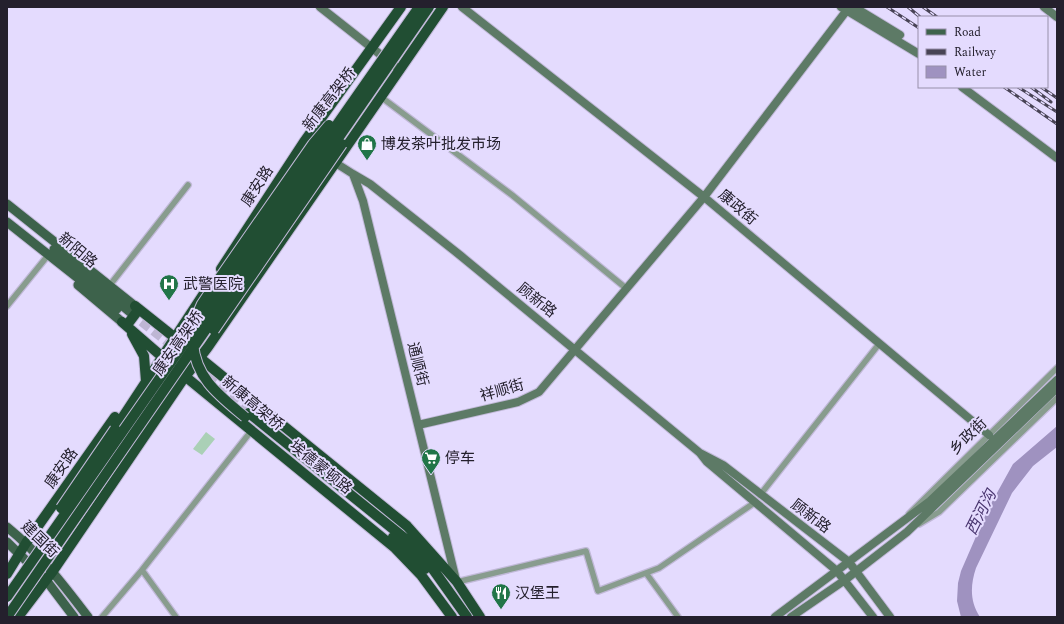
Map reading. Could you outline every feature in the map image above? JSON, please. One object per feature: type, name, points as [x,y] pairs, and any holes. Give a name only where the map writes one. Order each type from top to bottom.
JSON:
[{"type":"highway","name":"康安路","points":[[10,593],[36,544],[115,429],[304,142],[401,7]]},
{"type":"highway","name":"康安高架桥","points":[[7,617],[403,37],[419,7]]},
{"type":"highway","name":"康安高架桥","points":[[10,593],[403,37],[429,7]]},
{"type":"highway","points":[[18,617],[53,571],[182,381],[201,357],[443,7]]},
{"type":"highway","points":[[201,357],[203,349],[214,330],[332,161],[357,118],[385,77],[403,37]]},
{"type":"highway","name":"新康高架桥","points":[[403,37],[313,144],[202,304],[195,322],[194,350],[201,372],[216,393],[398,541],[427,572],[460,617]]},
{"type":"highway","points":[[129,316],[143,352],[145,383]]},
{"type":"highway","name":"埃德蒙顿路","points":[[129,316],[175,338],[407,526],[457,582],[480,617]]},
{"type":"highway","name":"埃德蒙顿路","points":[[129,316],[162,357],[395,548],[421,575],[452,617]]},
{"type":"highway","points":[[21,598],[57,555],[166,397],[182,381]]},
{"type":"highway","name":"康安路","points":[[7,574],[26,543],[112,422],[130,398],[145,383]]},
{"type":"highway","name":"埃德蒙顿路","points":[[422,544],[250,411],[413,545],[430,565],[467,617]]},
{"type":"main road","points":[[7,204],[110,285],[129,316]]},
{"type":"main road","name":"新阳路","points":[[7,210],[129,316]]},
{"type":"main road","name":"新阳路","points":[[7,222],[129,316]]},
{"type":"main road","points":[[7,227],[45,259],[129,316]]},
{"type":"main road","name":"建国街","points":[[7,527],[26,543],[53,571],[88,617]]},
{"type":"main road","name":"建国街","points":[[7,542],[46,580],[74,617]]},
{"type":"street","points":[[320,7],[400,70]]},
{"type":"street","name":"康政街","points":[[462,7],[704,197],[989,436]]},
{"type":"street","points":[[1044,7],[1057,17]]},
{"type":"street","points":[[1053,7],[1057,10]]},
{"type":"street","points":[[847,8],[918,46]]},
{"type":"street","points":[[847,8],[918,53]]},
{"type":"street","name":"祥顺街","points":[[418,425],[518,402],[532,397],[544,386],[704,197],[847,8]]},
{"type":"street","points":[[963,88],[1057,158]]},
{"type":"street","points":[[971,88],[1057,153]]},
{"type":"street","points":[[381,97],[512,195],[626,289]]},
{"type":"street","points":[[304,142],[353,174]]},
{"type":"street","name":"顾新路","points":[[353,174],[370,184],[575,349],[700,453],[723,465],[760,495],[849,562],[890,617]]},
{"type":"street","name":"通顺街","points":[[353,174],[363,201],[457,582]]},
{"type":"street","points":[[110,285],[188,185]]},
{"type":"street","points":[[7,306],[45,259]]},
{"type":"street","points":[[760,495],[880,344]]},
{"type":"street","name":"乡政街","points":[[899,524],[922,499],[989,436],[1057,368]]},
{"type":"street","points":[[907,532],[932,504],[1057,380]]},
{"type":"street","points":[[932,504],[1057,388]]},
{"type":"street","points":[[791,617],[845,580],[907,532],[939,512],[1057,398]]},
{"type":"street","points":[[102,617],[142,570],[252,430]]},
{"type":"street","name":"顾新路","points":[[700,453],[707,462],[754,503],[837,571],[873,617]]},
{"type":"street","points":[[457,582],[586,551],[598,591],[659,568],[754,503]]},
{"type":"street","name":"乡政街","points":[[775,617],[899,524],[932,504]]},
{"type":"street","points":[[142,570],[176,617]]},
{"type":"street","points":[[646,573],[678,617]]},
{"type":"green space","points":[[206,432],[215,439],[202,455],[193,449]]},
{"type":"water","points":[[1057,426],[1057,447],[1033,466],[1012,493],[976,568],[972,594],[974,606],[980,617],[961,617],[957,601],[958,583],[961,571],[988,509],[1013,464]]},
{"type":"tunnel","points":[[130,312],[177,349]]},
{"type":"tunnel","points":[[197,365],[252,409]]},
{"type":"railway","points":[[887,7],[918,27]]},
{"type":"railway","points":[[908,7],[919,16]]},
{"type":"railway","points":[[923,7],[936,16]]},
{"type":"railway","points":[[1005,88],[1057,124]]},
{"type":"railway","points":[[1020,88],[1057,112]]},
{"type":"railway","points":[[1032,88],[1051,102]]},
{"type":"railway","points":[[1042,88],[1057,98]]},
{"type":"place","name":"博发茶叶批发市场","points":[[367,161]]},
{"type":"place","name":"武警医院","points":[[169,301]]},
{"type":"place","name":"停车","points":[[431,475]]},
{"type":"place","name":"汉堡王","points":[[501,610]]},
{"type":"water label","name":"西河沟","points":[[980,512]]}]
